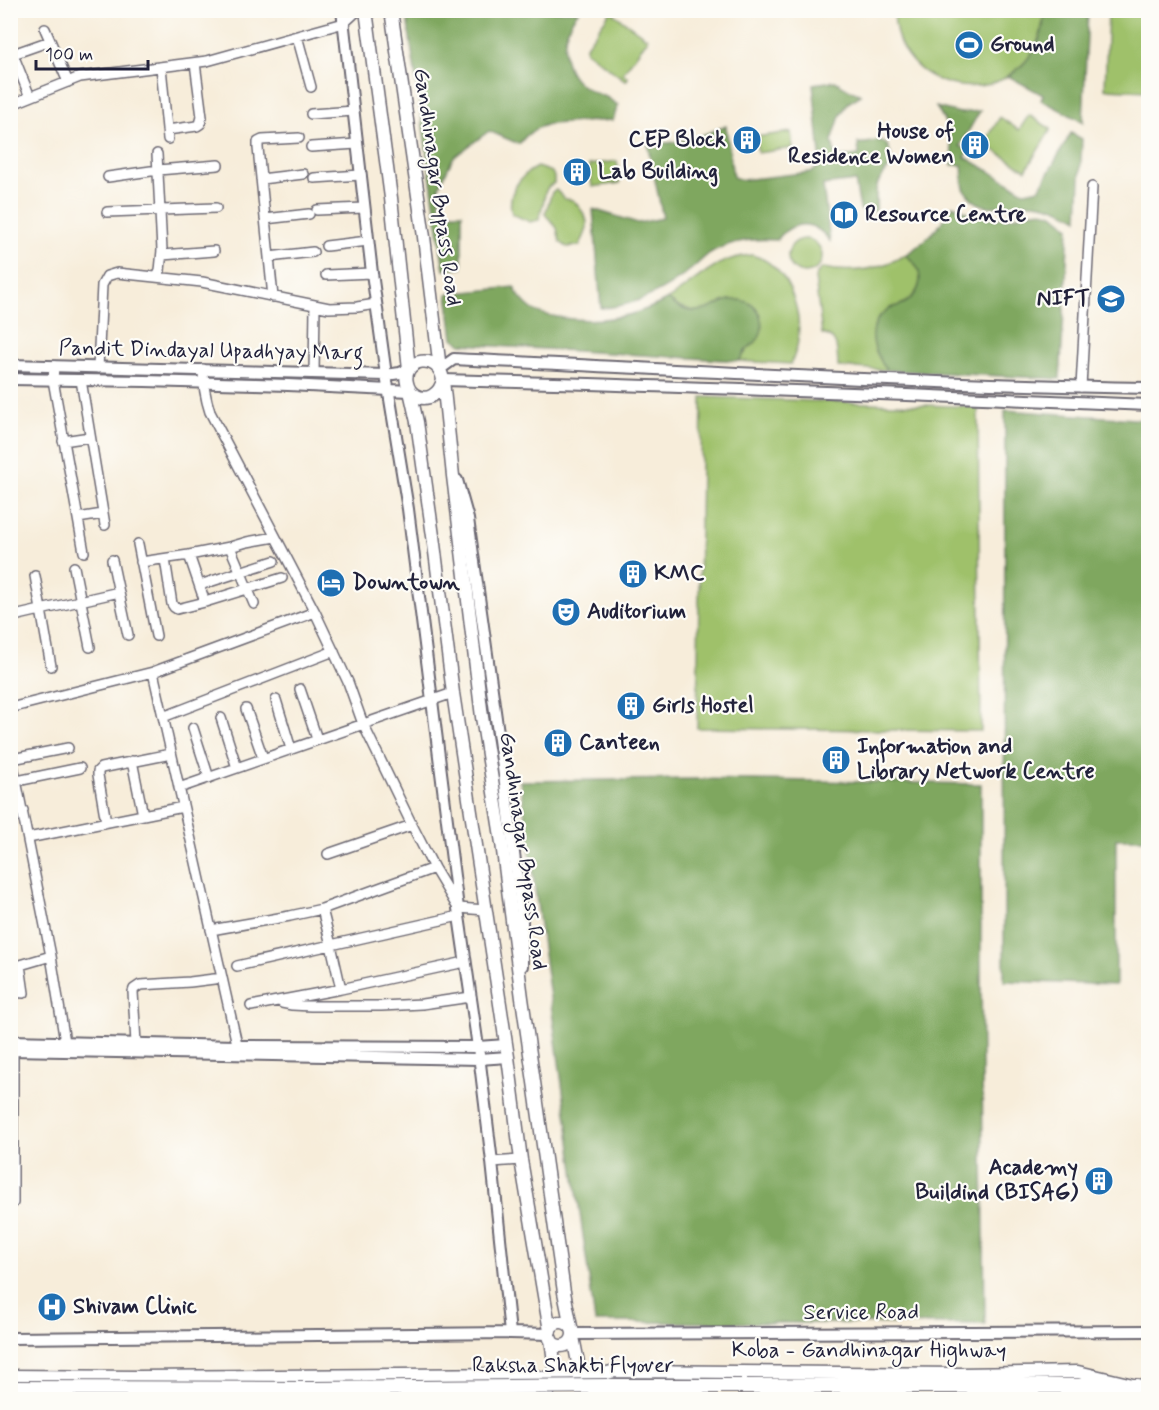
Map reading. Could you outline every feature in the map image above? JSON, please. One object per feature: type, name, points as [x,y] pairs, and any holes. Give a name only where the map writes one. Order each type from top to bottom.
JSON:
[{"type":"main road","name":"Gandhinagar Bypass Road","points":[[366,10],[391,198],[409,369]]},
{"type":"main road","name":"Gandhinagar Bypass Road","points":[[391,10],[424,237],[482,717],[506,866],[522,998],[564,1292],[584,1376]]},
{"type":"main road","points":[[424,361],[436,364],[441,374],[441,386],[438,392],[427,398],[415,395],[410,391],[406,380],[409,369],[413,364],[424,361]]},
{"type":"main road","name":"Gandhinagar Bypass Road","points":[[410,391],[417,422],[453,693],[507,1051],[521,1160],[550,1335],[554,1379]]},
{"type":"main road","points":[[561,1323],[568,1325],[572,1333],[568,1344],[564,1346],[557,1345],[550,1335],[554,1325],[561,1323]]},
{"type":"main road","name":"Koba - Gandhinagar Highway","points":[[584,1376],[615,1371],[958,1374],[1078,1372],[1143,1386]]},
{"type":"main road","points":[[547,1400],[548,1389],[554,1379],[568,1372],[584,1376],[595,1389],[595,1400]]},
{"type":"main road","points":[[10,1376],[526,1374],[554,1379]]},
{"type":"main road","name":"Raksha Shakti Flyover","points":[[10,1388],[1143,1386]]},
{"type":"street","points":[[342,10],[376,304],[408,509],[492,1162],[510,1333]]},
{"type":"street","points":[[10,105],[80,77],[207,61],[344,23],[358,10]]},
{"type":"street","points":[[45,29],[68,82]]},
{"type":"street","points":[[297,36],[311,87]]},
{"type":"street","points":[[30,97],[12,50],[50,41]]},
{"type":"street","points":[[161,67],[168,134],[200,124],[202,117],[195,63]]},
{"type":"street","points":[[311,114],[354,111]]},
{"type":"street","points":[[273,297],[258,142],[298,138]]},
{"type":"street","points":[[311,147],[357,144]]},
{"type":"street","points":[[157,154],[162,255],[157,277]]},
{"type":"street","points":[[108,177],[218,165]]},
{"type":"street","points":[[261,179],[303,174]]},
{"type":"street","points":[[314,178],[361,175]]},
{"type":"street","points":[[1081,387],[1092,187]]},
{"type":"street","points":[[107,212],[216,208]]},
{"type":"street","points":[[265,219],[364,208]]},
{"type":"street","points":[[326,246],[368,241]]},
{"type":"street","points":[[162,255],[214,251]]},
{"type":"street","points":[[269,256],[313,252]]},
{"type":"street","points":[[98,368],[102,285],[107,276],[117,273],[202,282],[315,306],[341,309],[376,304]]},
{"type":"street","points":[[326,275],[372,273]]},
{"type":"street","points":[[315,306],[315,373]]},
{"type":"street","points":[[441,374],[454,359],[817,376],[1149,388]]},
{"type":"street","name":"Pandit Dindayal Upadhyay Marg","points":[[10,365],[386,375],[409,369]]},
{"type":"street","points":[[54,366],[53,380],[84,552]]},
{"type":"street","points":[[203,369],[205,398],[210,412],[315,612],[348,682],[363,724],[412,825],[459,912]]},
{"type":"street","points":[[441,374],[893,396],[1149,405]]},
{"type":"street","points":[[817,376],[817,391]]},
{"type":"street","name":"Pandit Dindayal Upadhyay Marg","points":[[10,380],[145,381],[410,391]]},
{"type":"street","points":[[81,380],[105,525]]},
{"type":"street","points":[[63,441],[90,437]]},
{"type":"street","points":[[78,518],[103,513]]},
{"type":"street","points":[[141,562],[189,555],[275,537]]},
{"type":"street","points":[[138,544],[156,636]]},
{"type":"street","points":[[230,547],[254,604]]},
{"type":"street","points":[[189,555],[205,602]]},
{"type":"street","points":[[165,559],[169,592],[174,607],[177,609],[282,578]]},
{"type":"street","points":[[112,560],[128,635]]},
{"type":"street","points":[[200,585],[274,561]]},
{"type":"street","points":[[74,567],[90,647]]},
{"type":"street","points":[[35,576],[51,666]]},
{"type":"street","points":[[10,617],[119,592]]},
{"type":"street","points":[[10,708],[153,672],[315,612]]},
{"type":"street","points":[[163,717],[334,651]]},
{"type":"street","points":[[153,672],[238,1050]]},
{"type":"street","points":[[300,689],[317,740]]},
{"type":"street","points":[[179,788],[453,693]]},
{"type":"street","points":[[276,700],[291,748]]},
{"type":"street","points":[[246,709],[263,758]]},
{"type":"street","points":[[221,718],[237,768]]},
{"type":"street","points":[[193,728],[209,778]]},
{"type":"street","points":[[66,1047],[51,956],[11,754],[68,748]]},
{"type":"street","points":[[106,822],[98,771],[105,766],[171,754]]},
{"type":"street","points":[[132,761],[143,815]]},
{"type":"street","points":[[17,781],[80,768]]},
{"type":"street","points":[[28,838],[183,807]]},
{"type":"street","points":[[10,813],[22,810]]},
{"type":"street","points":[[328,854],[412,825]]},
{"type":"street","points":[[211,930],[300,915],[322,909],[434,868]]},
{"type":"street","points":[[322,909],[341,989]]},
{"type":"street","points":[[237,966],[331,945],[459,912],[486,910]]},
{"type":"street","points":[[10,992],[24,993],[15,967],[51,956]]},
{"type":"street","points":[[251,1006],[465,962]]},
{"type":"street","points":[[136,1043],[133,992],[137,986],[222,978]]},
{"type":"street","points":[[278,1002],[311,1006],[381,1006],[422,1004],[471,997]]},
{"type":"street","points":[[66,1047],[136,1043],[238,1050]]},
{"type":"street","points":[[13,1203],[12,1046],[478,1053],[507,1051]]},
{"type":"street","points":[[492,1162],[521,1160]]},
{"type":"street","name":"Service Road","points":[[572,1333],[1149,1331]]},
{"type":"street","points":[[10,1338],[510,1333],[550,1335]]},
{"type":"green space","name":"Ground","points":[[894,10],[1045,11],[1037,44],[1025,62],[1003,79],[987,85],[971,87],[939,80],[925,73],[913,62],[903,49],[897,34]]},
{"type":"green space","points":[[406,11],[579,11],[572,20],[565,40],[566,61],[570,71],[584,87],[618,105],[613,120],[545,125],[532,131],[519,144],[489,131],[453,158],[439,187],[440,213],[462,213],[462,268],[444,270]]},
{"type":"green space","points":[[611,11],[616,11],[614,14],[647,38],[623,73],[628,78],[626,81],[586,51],[586,46]]},
{"type":"green space","points":[[1045,11],[1088,11],[1083,122],[1041,100],[1043,95],[1008,76],[1023,64],[1035,47],[1041,35]]},
{"type":"green space","points":[[1108,11],[1148,11],[1148,91],[1105,89]]},
{"type":"green space","points":[[835,81],[861,95],[848,103],[840,116],[832,141],[836,158],[859,155],[858,143],[882,141],[889,148],[891,163],[877,186],[876,210],[868,213],[860,209],[855,181],[823,185],[830,241],[814,227],[802,225],[786,231],[777,240],[751,240],[734,243],[710,253],[680,278],[648,297],[625,305],[601,308],[593,209],[638,223],[663,218],[647,142],[678,142],[726,126],[733,177],[742,180],[811,172],[821,165],[813,84]]},
{"type":"green space","points":[[936,107],[960,113],[980,111],[960,146],[969,151],[965,157],[1025,192],[1039,189],[1071,133],[1082,139],[1078,219],[1043,204],[1022,203],[993,207],[985,206],[972,199],[964,188],[962,165],[952,165],[949,134]]},
{"type":"green space","points":[[1029,115],[1051,129],[1026,170],[984,144],[1000,117],[1019,130]]},
{"type":"green space","points":[[791,132],[793,148],[758,153],[755,137]]},
{"type":"green space","points":[[617,161],[620,183],[592,187],[589,165]]},
{"type":"green space","points":[[537,167],[552,172],[554,183],[546,190],[539,220],[530,222],[512,214],[511,199],[520,180]]},
{"type":"green space","points":[[556,190],[565,199],[573,200],[583,211],[587,227],[579,246],[567,247],[560,242],[557,228],[545,214],[552,192]]},
{"type":"green space","points":[[953,205],[971,214],[990,218],[1045,212],[1060,219],[1069,228],[1060,379],[886,370],[874,344],[875,324],[886,311],[907,302],[917,291],[919,272],[905,255],[932,233],[944,220]]},
{"type":"green space","points":[[805,239],[817,244],[822,256],[817,268],[805,273],[793,268],[788,256],[793,244]]},
{"type":"green space","points":[[752,255],[775,268],[790,289],[799,328],[796,350],[791,364],[739,361],[760,334],[760,315],[754,306],[729,300],[707,310],[694,311],[677,306],[668,299],[716,265],[727,260]]},
{"type":"green space","points":[[905,255],[914,262],[919,270],[919,286],[908,300],[890,308],[873,339],[875,350],[886,370],[838,367],[834,342],[832,338],[822,334],[815,278],[818,272],[823,268],[845,271],[866,269]]},
{"type":"green space","points":[[514,287],[524,302],[535,311],[563,318],[591,320],[630,314],[668,299],[689,311],[701,311],[723,302],[738,300],[748,302],[756,309],[761,319],[762,330],[760,336],[739,361],[461,344],[453,338],[447,294]]},
{"type":"green space","points":[[702,397],[978,407],[981,731],[697,728]]},
{"type":"green space","points":[[1005,410],[1148,420],[1148,839],[1116,839],[1116,985],[1004,981]]},
{"type":"green space","points":[[696,779],[981,784],[985,1324],[595,1322],[520,781]]},
{"type":"place","name":"Ground","points":[[969,45]]},
{"type":"place","name":"CEP Block","points":[[747,140]]},
{"type":"place","name":"House of Residence Women","points":[[975,145]]},
{"type":"place","name":"Lab Building","points":[[577,172]]},
{"type":"place","name":"Resource Centre","points":[[844,215]]},
{"type":"place","name":"NIFT","points":[[1111,299]]},
{"type":"place","name":"KMC","points":[[633,574]]},
{"type":"place","name":"Downtown","points":[[331,583]]},
{"type":"place","name":"Auditorium","points":[[566,612]]},
{"type":"place","name":"Girls Hostel","points":[[631,706]]},
{"type":"place","name":"Canteen","points":[[558,743]]},
{"type":"place","name":"Information and Library Network Centre","points":[[836,760]]},
{"type":"place","name":"Academy Buildind (BISAG)","points":[[1099,1181]]},
{"type":"place","name":"Shivam Clinic","points":[[52,1307]]}]
